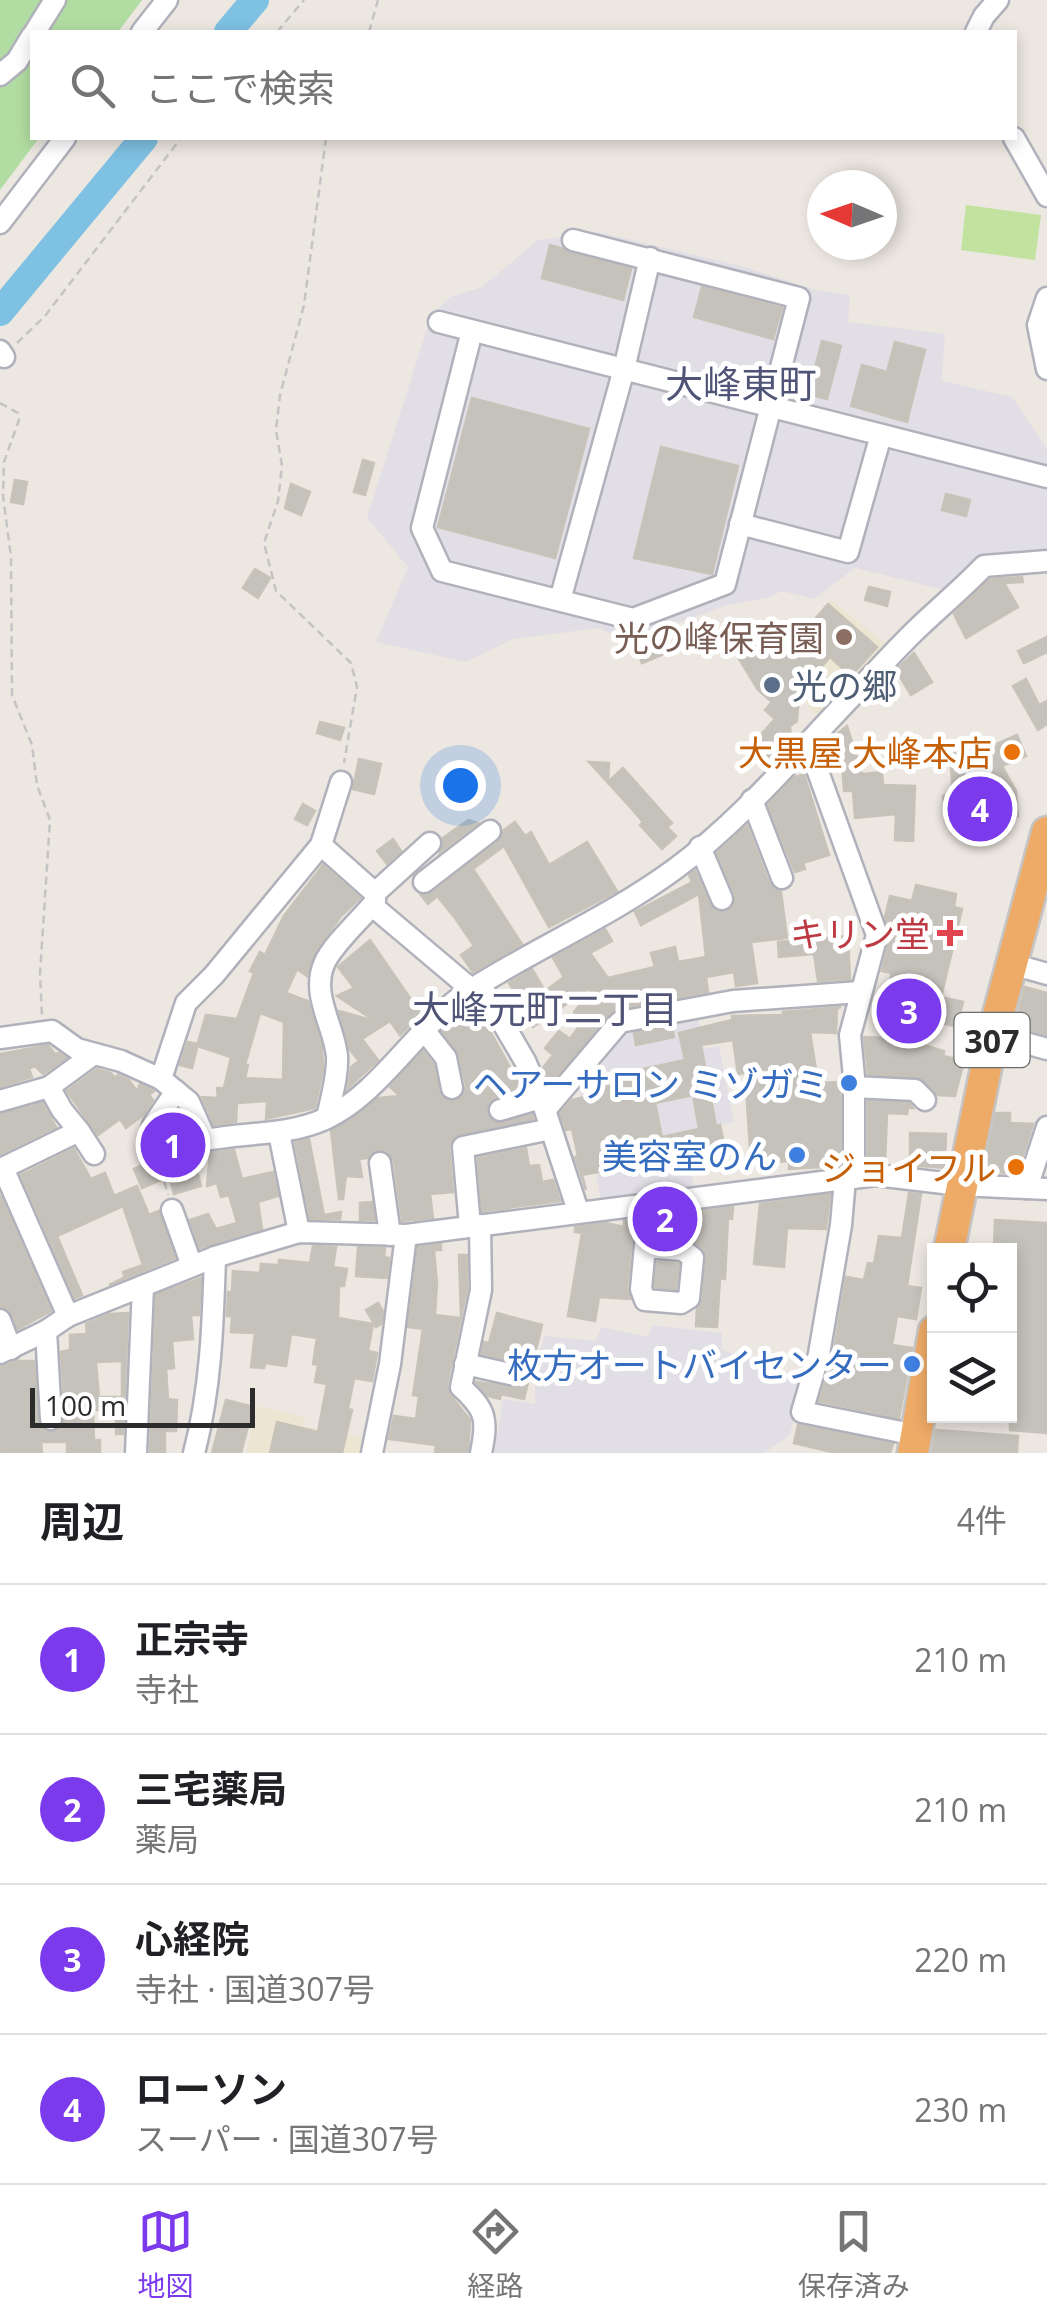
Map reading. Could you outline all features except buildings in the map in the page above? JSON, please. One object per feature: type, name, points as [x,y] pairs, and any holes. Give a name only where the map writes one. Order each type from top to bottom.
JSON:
[{"type":"highway","name":"307","points":[[949,1243],[993,1034],[1012,964],[1039,892],[1047,832]]},
{"type":"highway","points":[[915,1444],[934,1333]]},
{"type":"street","points":[[36,30],[55,0]]},
{"type":"street","points":[[144,30],[167,0]]},
{"type":"street","points":[[977,30],[998,0]]},
{"type":"street","points":[[0,75],[17,61],[30,40]]},
{"type":"street","points":[[0,223],[63,140]]},
{"type":"street","points":[[1015,140],[1047,196]]},
{"type":"street","points":[[472,331],[422,528],[442,571],[633,618],[726,584],[799,298],[573,240]]},
{"type":"street","points":[[560,600],[624,369],[650,258]]},
{"type":"street","points":[[1047,298],[1038,326],[1047,369]]},
{"type":"street","points":[[439,322],[1047,477]]},
{"type":"street","points":[[740,524],[848,552],[881,435]]},
{"type":"street","points":[[0,1038],[52,1031],[77,1049],[169,1085],[190,1102],[206,1140],[246,1132],[279,1134],[327,1118],[411,1048],[434,1017],[476,987],[598,919],[676,868],[752,800],[920,626],[984,566],[1047,561]]},
{"type":"street","points":[[808,744],[876,935],[850,1035],[854,1088],[849,1178],[819,1354],[802,1412],[915,1444]]},
{"type":"street","points":[[153,1125],[169,1085],[186,1003],[214,975],[321,845],[341,782]]},
{"type":"street","points":[[752,800],[782,878]]},
{"type":"street","points":[[327,1118],[337,1059],[320,983],[325,962],[375,898],[424,848],[430,877],[490,831]]},
{"type":"street","points":[[321,845],[375,898]]},
{"type":"street","points":[[700,847],[722,899]]},
{"type":"street","points":[[375,898],[374,908],[476,987],[525,1062],[546,1112],[578,1211]]},
{"type":"street","points":[[1012,964],[1047,974]]},
{"type":"street","points":[[481,1453],[486,1420],[479,1404],[461,1387],[481,1290],[463,1147],[546,1112],[620,1022],[733,1002],[860,992]]},
{"type":"street","points":[[424,1030],[446,1058],[452,1088]]},
{"type":"street","points":[[993,1034],[1047,1049]]},
{"type":"street","points":[[0,1101],[49,1088],[94,1054]]},
{"type":"street","points":[[49,1088],[94,1154]]},
{"type":"street","points":[[854,1088],[915,1090],[925,1100]]},
{"type":"street","points":[[500,1110],[546,1112]]},
{"type":"street","points":[[0,1320],[6,1351],[68,1316],[215,1257],[299,1232],[398,1235],[876,1175],[960,1185],[1037,1188],[1047,1127]]},
{"type":"street","points":[[68,1316],[2,1168],[79,1131]]},
{"type":"street","points":[[279,1134],[299,1232]]},
{"type":"street","points":[[372,1453],[390,1364],[398,1235],[380,1163]]},
{"type":"street","points":[[645,1247],[649,1203]]},
{"type":"street","points":[[172,1210],[192,1266]]},
{"type":"street","points":[[194,1453],[212,1348],[215,1257]]},
{"type":"street","points":[[136,1453],[143,1286]]},
{"type":"street","points":[[46,1331],[50,1420]]},
{"type":"street","points":[[465,1364],[510,1374]]},
{"type":"path","points":[[280,30],[304,0]]},
{"type":"path","points":[[370,30],[378,0]]},
{"type":"path","points":[[2,354],[45,316],[179,140]]},
{"type":"path","points":[[326,140],[304,305],[280,395],[276,430],[282,466],[278,501],[264,543],[276,591],[351,663],[357,687],[341,782]]},
{"type":"path","points":[[0,404],[18,413],[19,420],[4,462],[2,496],[11,557],[12,694],[32,744],[37,785],[50,820],[40,1014],[52,1031]]},
{"type":"path","points":[[153,1125],[152,1138],[172,1210]]},
{"type":"shaded area","points":[[598,232],[745,267],[815,290],[850,295],[848,322],[945,334],[942,381],[1012,397],[1047,449],[1047,552],[985,554],[949,591],[855,568],[814,599],[782,591],[767,598],[728,605],[624,642],[600,628],[513,639],[466,662],[376,642],[408,567],[367,518],[431,316],[450,297],[482,287],[538,240]]},
{"type":"shaded area","points":[[831,600],[890,648],[818,719],[779,661]]},
{"type":"shaded area","points":[[697,1012],[704,1049],[719,1046],[734,1122],[683,1132],[694,1187],[602,1205],[578,1084],[622,1026]]},
{"type":"shaded area","points":[[652,1325],[722,1333],[722,1350],[807,1378],[789,1436],[764,1453],[494,1453],[503,1399],[535,1404],[535,1363],[545,1336],[595,1341],[602,1327],[648,1337]]},
{"type":"shaded area","points":[[258,1406],[305,1417],[304,1426],[362,1438],[361,1453],[246,1453]]},
{"type":"green space","points":[[0,0],[142,0],[120,30],[30,30],[30,140],[38,140],[0,190]]},
{"type":"green space","points":[[966,205],[1041,215],[1035,260],[961,250]]},
{"type":"waterway","points":[[230,30],[255,0]]},
{"type":"waterway","points":[[0,312],[142,140]]},
{"type":"place","name":"光の峰保育園","points":[[844,637]]},
{"type":"place","name":"光の郷","points":[[772,685]]},
{"type":"place","name":"大黒屋 大峰本店","points":[[1012,752]]},
{"type":"place","name":"ローソン","points":[[980,809]]},
{"type":"place","name":"キリン堂","points":[[950,933]]},
{"type":"place","name":"心経院","points":[[909,1011]]},
{"type":"place","name":"ヘアーサロン ミゾガミ","points":[[849,1083]]},
{"type":"place","name":"正宗寺","points":[[173,1145]]},
{"type":"place","name":"美容室のん","points":[[797,1155]]},
{"type":"place","name":"ジョイフル","points":[[1016,1167]]},
{"type":"place","name":"三宅薬局","points":[[665,1219]]},
{"type":"place","name":"枚方オートバイセンター","points":[[912,1364]]},
{"type":"district","name":"大峰東町","points":[[741,383]]},
{"type":"district","name":"大峰元町二丁目","points":[[545,1008]]}]
